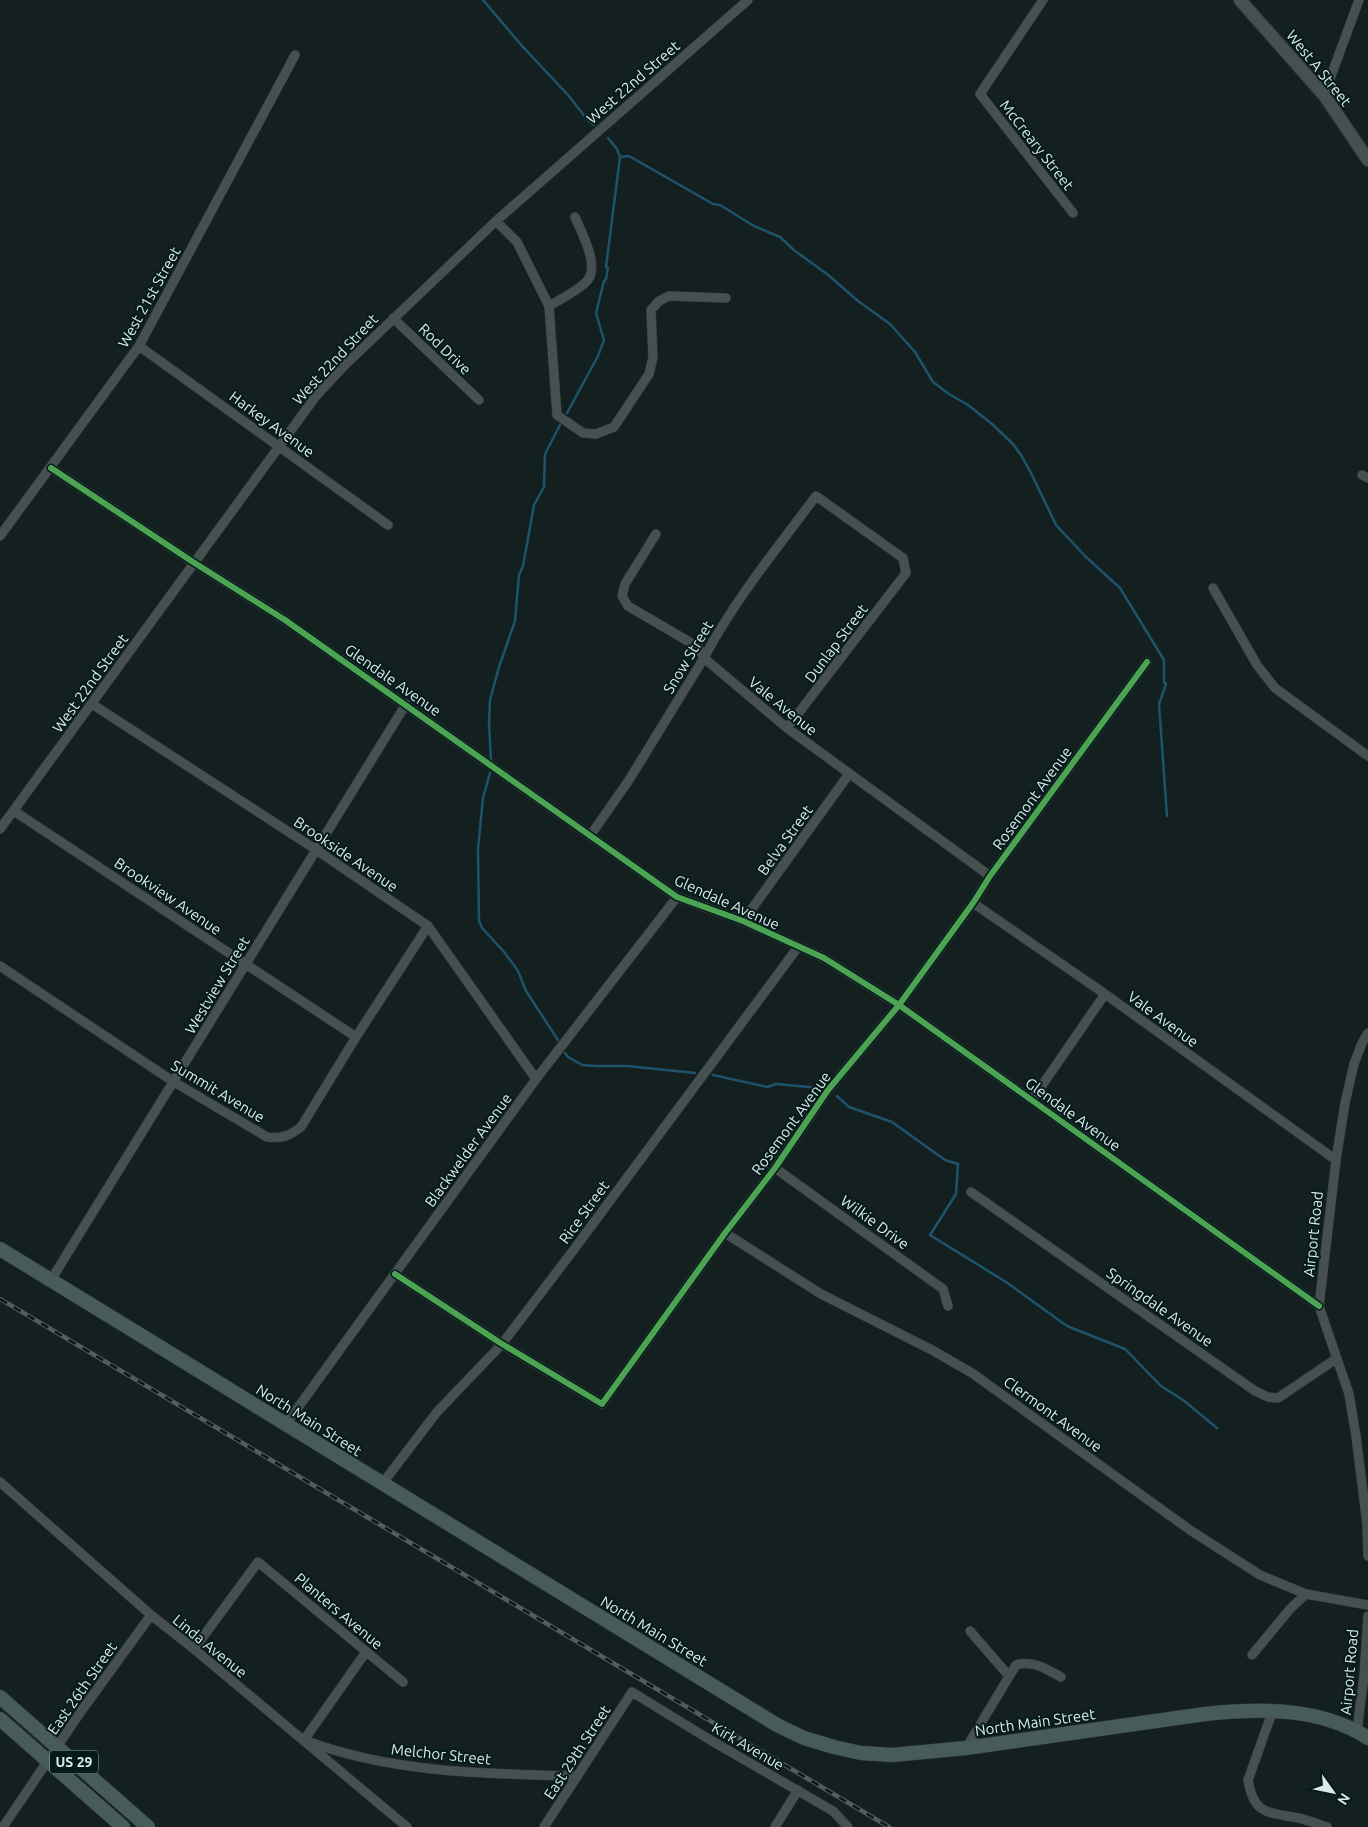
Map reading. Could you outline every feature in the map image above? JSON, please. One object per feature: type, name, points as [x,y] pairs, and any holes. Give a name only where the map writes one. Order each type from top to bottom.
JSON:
[{"type":"main road","name":"North Main Street","points":[[0,1249],[382,1484],[777,1724],[804,1738],[860,1753],[892,1754],[966,1748],[1241,1710],[1273,1710],[1320,1718],[1363,1734]]},
{"type":"main road","name":"US 29","points":[[0,1697],[148,1827]]},
{"type":"main road","name":"US 29","points":[[0,1719],[123,1827]]},
{"type":"street","name":"West 22nd Street","points":[[0,829],[316,396],[393,318],[496,221],[748,0]]},
{"type":"street","name":"McCreary Street","points":[[1043,0],[980,94],[1073,213]]},
{"type":"street","name":"West A Street","points":[[1240,0],[1324,95],[1368,160]]},
{"type":"street","points":[[1324,95],[1359,0]]},
{"type":"street","name":"West 21st Street","points":[[0,536],[139,346],[295,55]]},
{"type":"street","points":[[549,306],[587,282],[592,272],[591,259],[575,218]]},
{"type":"street","points":[[496,221],[517,242],[549,306],[557,415],[583,433],[596,434],[614,427],[648,374],[653,357],[652,310],[659,301],[669,296],[726,298]]},
{"type":"street","name":"Rod Drive","points":[[393,318],[479,400]]},
{"type":"street","name":"Harkey Avenue","points":[[139,346],[388,525]]},
{"type":"street","name":"Glendale Avenue","points":[[51,468],[285,620],[677,897],[743,921],[824,958],[899,1005],[1319,1306]]},
{"type":"street","name":"Snow Street","points":[[590,836],[629,780],[704,658],[713,640],[762,567],[816,496],[903,558],[906,573]]},
{"type":"street","name":"Vale Avenue","points":[[656,534],[626,584],[622,596],[628,606],[698,647],[704,658],[787,728],[990,876]]},
{"type":"street","name":"Dunlap Street","points":[[787,728],[906,573]]},
{"type":"street","points":[[1213,588],[1256,665],[1275,688],[1368,756]]},
{"type":"street","name":"Rosemont Avenue","points":[[395,1274],[502,1344],[602,1404],[774,1168],[828,1090],[899,1005],[973,903],[990,876],[1147,662]]},
{"type":"street","name":"Brookside Avenue","points":[[92,704],[316,849],[428,926],[536,1079]]},
{"type":"street","name":"Westview Street","points":[[51,1280],[406,704]]},
{"type":"street","name":"Belva Street","points":[[743,921],[849,774]]},
{"type":"street","name":"Brookview Avenue","points":[[14,811],[356,1037]]},
{"type":"street","name":"Blackwelder Avenue","points":[[286,1424],[536,1079],[677,897]]},
{"type":"street","name":"Vale Avenue","points":[[973,903],[1105,994],[1336,1160]]},
{"type":"street","name":"Summit Avenue","points":[[0,966],[174,1082],[267,1137],[278,1138],[289,1136],[301,1127],[356,1037],[428,926]]},
{"type":"street","name":"Rice Street","points":[[382,1484],[437,1412],[502,1344],[798,947]]},
{"type":"street","points":[[1032,1100],[1105,994]]},
{"type":"street","name":"Airport Road","points":[[1368,1034],[1362,1043],[1354,1064],[1345,1103],[1336,1160],[1319,1306],[1350,1403],[1368,1524],[1368,1556]]},
{"type":"street","name":"Wilkie Drive","points":[[774,1168],[943,1289],[948,1306]]},
{"type":"street","name":"Springdale Avenue","points":[[971,1192],[1255,1391],[1268,1397],[1278,1398],[1336,1359]]},
{"type":"street","name":"Clermont Avenue","points":[[725,1233],[821,1294],[932,1350],[972,1374],[1190,1530],[1260,1575],[1306,1594],[1368,1605]]},
{"type":"street","name":"Linda Avenue","points":[[0,1482],[151,1616],[194,1649],[407,1827]]},
{"type":"street","name":"Planters Avenue","points":[[194,1649],[258,1562],[403,1682]]},
{"type":"street","points":[[1252,1655],[1290,1609],[1306,1594]]},
{"type":"street","name":"East 26th Street","points":[[4,1827],[57,1747],[151,1616]]},
{"type":"street","name":"Airport Road","points":[[1363,1734],[1368,1616]]},
{"type":"street","points":[[970,1631],[1009,1676]]},
{"type":"street","points":[[304,1740],[366,1652]]},
{"type":"street","points":[[966,1748],[1016,1666],[1024,1663],[1033,1663],[1061,1677]]},
{"type":"street","name":"East 29th Street","points":[[544,1827],[632,1692]]},
{"type":"street","name":"Kirk Avenue","points":[[632,1692],[832,1811],[848,1827]]},
{"type":"street","points":[[1273,1710],[1248,1780],[1250,1792],[1256,1802],[1269,1814],[1299,1818],[1327,1827]]},
{"type":"street","name":"Melchor Street","points":[[304,1740],[356,1758],[399,1764],[496,1774],[578,1776]]},
{"type":"street","points":[[775,1827],[798,1790]]},
{"type":"waterway","points":[[483,0],[594,125]]},
{"type":"waterway","points":[[567,413],[598,356],[604,340],[596,313],[608,268],[606,267],[620,157],[617,149],[608,138]]},
{"type":"waterway","points":[[620,157],[629,156],[713,204],[720,205],[754,226],[780,237],[858,301],[890,324],[915,352],[933,382],[968,405],[1013,444],[1031,473],[1056,525],[1085,556],[1120,588],[1164,660],[1164,682],[1166,684],[1159,704],[1167,816]]},
{"type":"waterway","points":[[491,762],[490,700],[515,621],[519,575],[523,566],[534,505],[544,487],[545,454],[560,425]]},
{"type":"waterway","points":[[490,773],[483,798],[478,849],[479,921],[482,928],[505,953],[518,971],[526,991],[558,1040]]},
{"type":"waterway","points":[[565,1053],[568,1057],[582,1065],[627,1066],[695,1073]]},
{"type":"waterway","points":[[713,1075],[767,1087],[776,1084],[821,1088]]},
{"type":"waterway","points":[[837,1096],[849,1107],[892,1122],[945,1160],[958,1164],[956,1194],[930,1235],[1006,1282],[1067,1326],[1125,1349],[1161,1386],[1183,1400],[1217,1428]]},
{"type":"railway","points":[[0,1299],[889,1827]]},
{"type":"cycle path","points":[[51,468],[285,620],[677,897],[743,921],[824,958],[899,1005],[1319,1306]]},
{"type":"cycle path","points":[[395,1274],[502,1344],[602,1404],[725,1233],[775,1168],[828,1090],[899,1005],[973,903],[990,876],[1147,662]]}]
